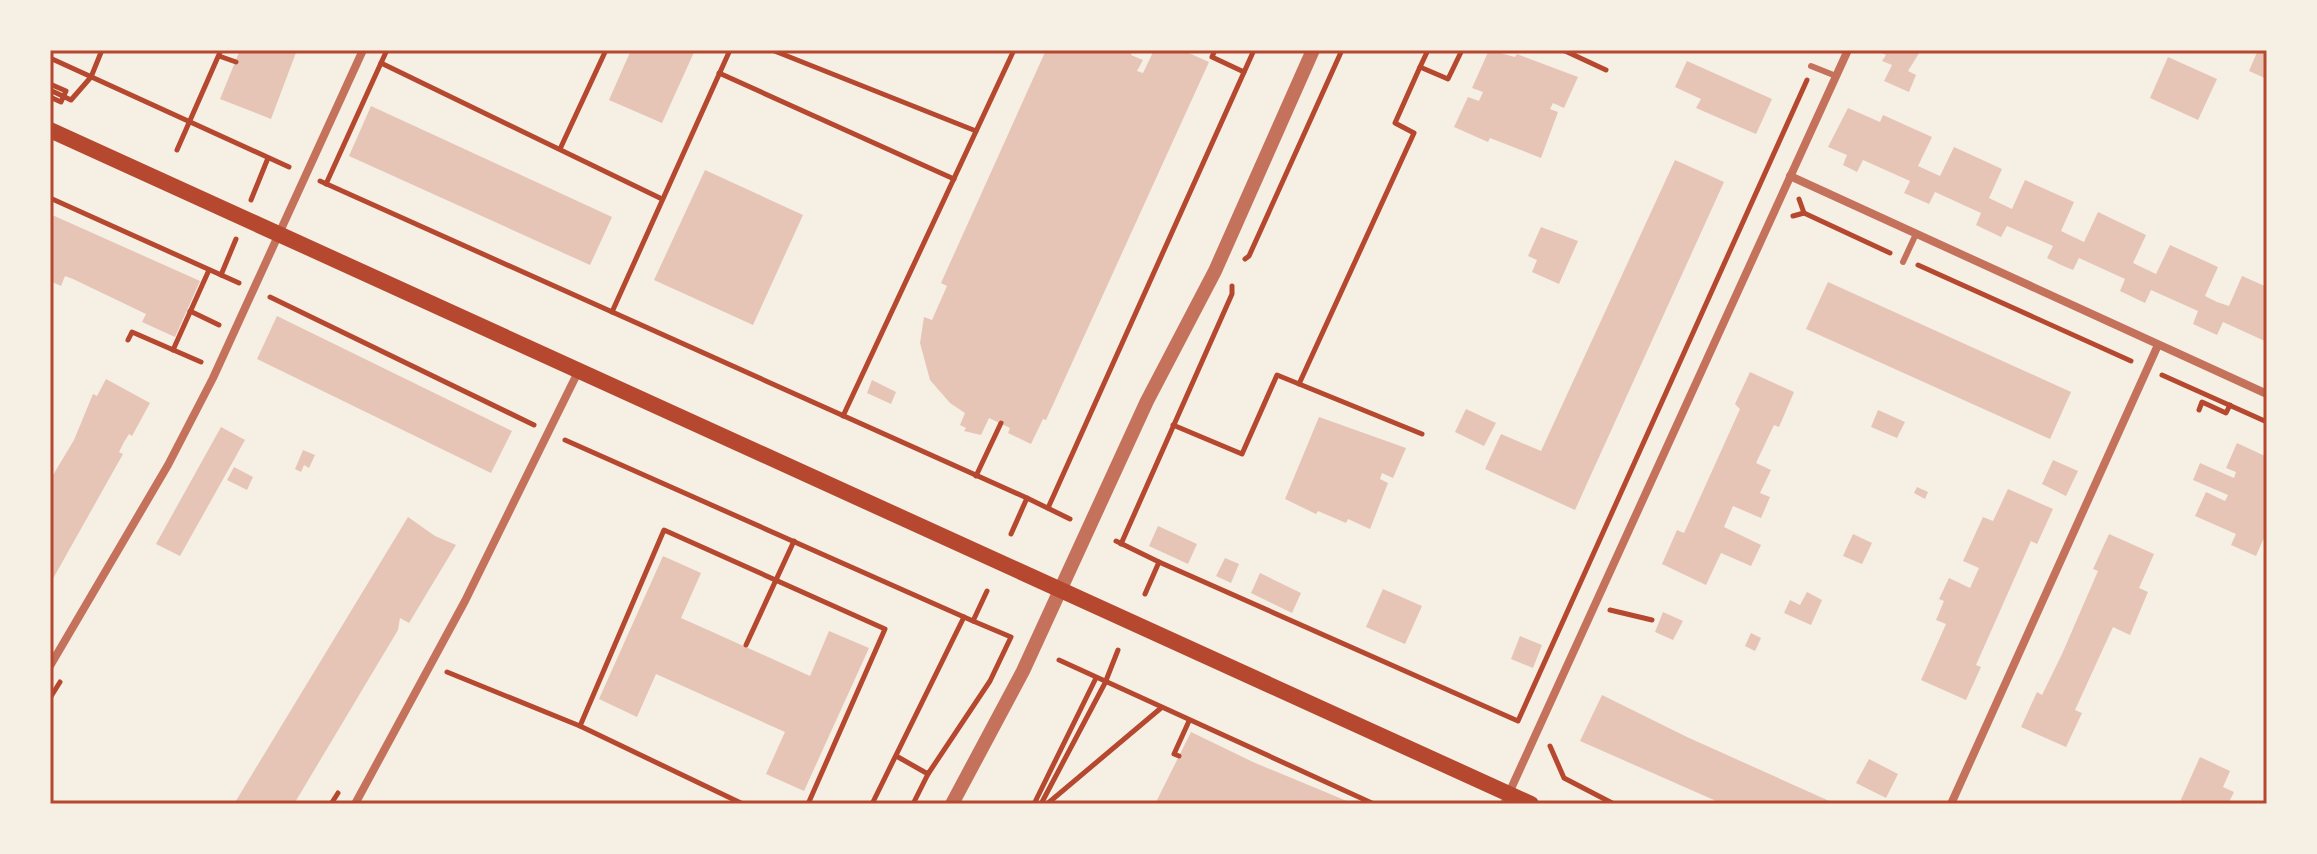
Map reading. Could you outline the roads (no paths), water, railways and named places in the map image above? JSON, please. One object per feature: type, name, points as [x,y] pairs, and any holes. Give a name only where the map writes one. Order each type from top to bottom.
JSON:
[{"type":"main road","points":[[50,130],[1062,589],[1507,799],[1531,804]]},
{"type":"street","points":[[50,666],[168,465],[256,290],[363,50]]},
{"type":"street","points":[[952,804],[1062,589],[1147,401],[1215,271],[1313,50]]},
{"type":"street","points":[[1507,799],[1848,50]]},
{"type":"street","points":[[1790,176],[2267,394]]},
{"type":"street","points":[[1951,804],[2158,345]]},
{"type":"street","points":[[355,804],[465,601],[578,372]]},
{"type":"lane","points":[[1812,66],[1836,76]]},
{"type":"lane","points":[[1904,260],[1916,234]]}]
